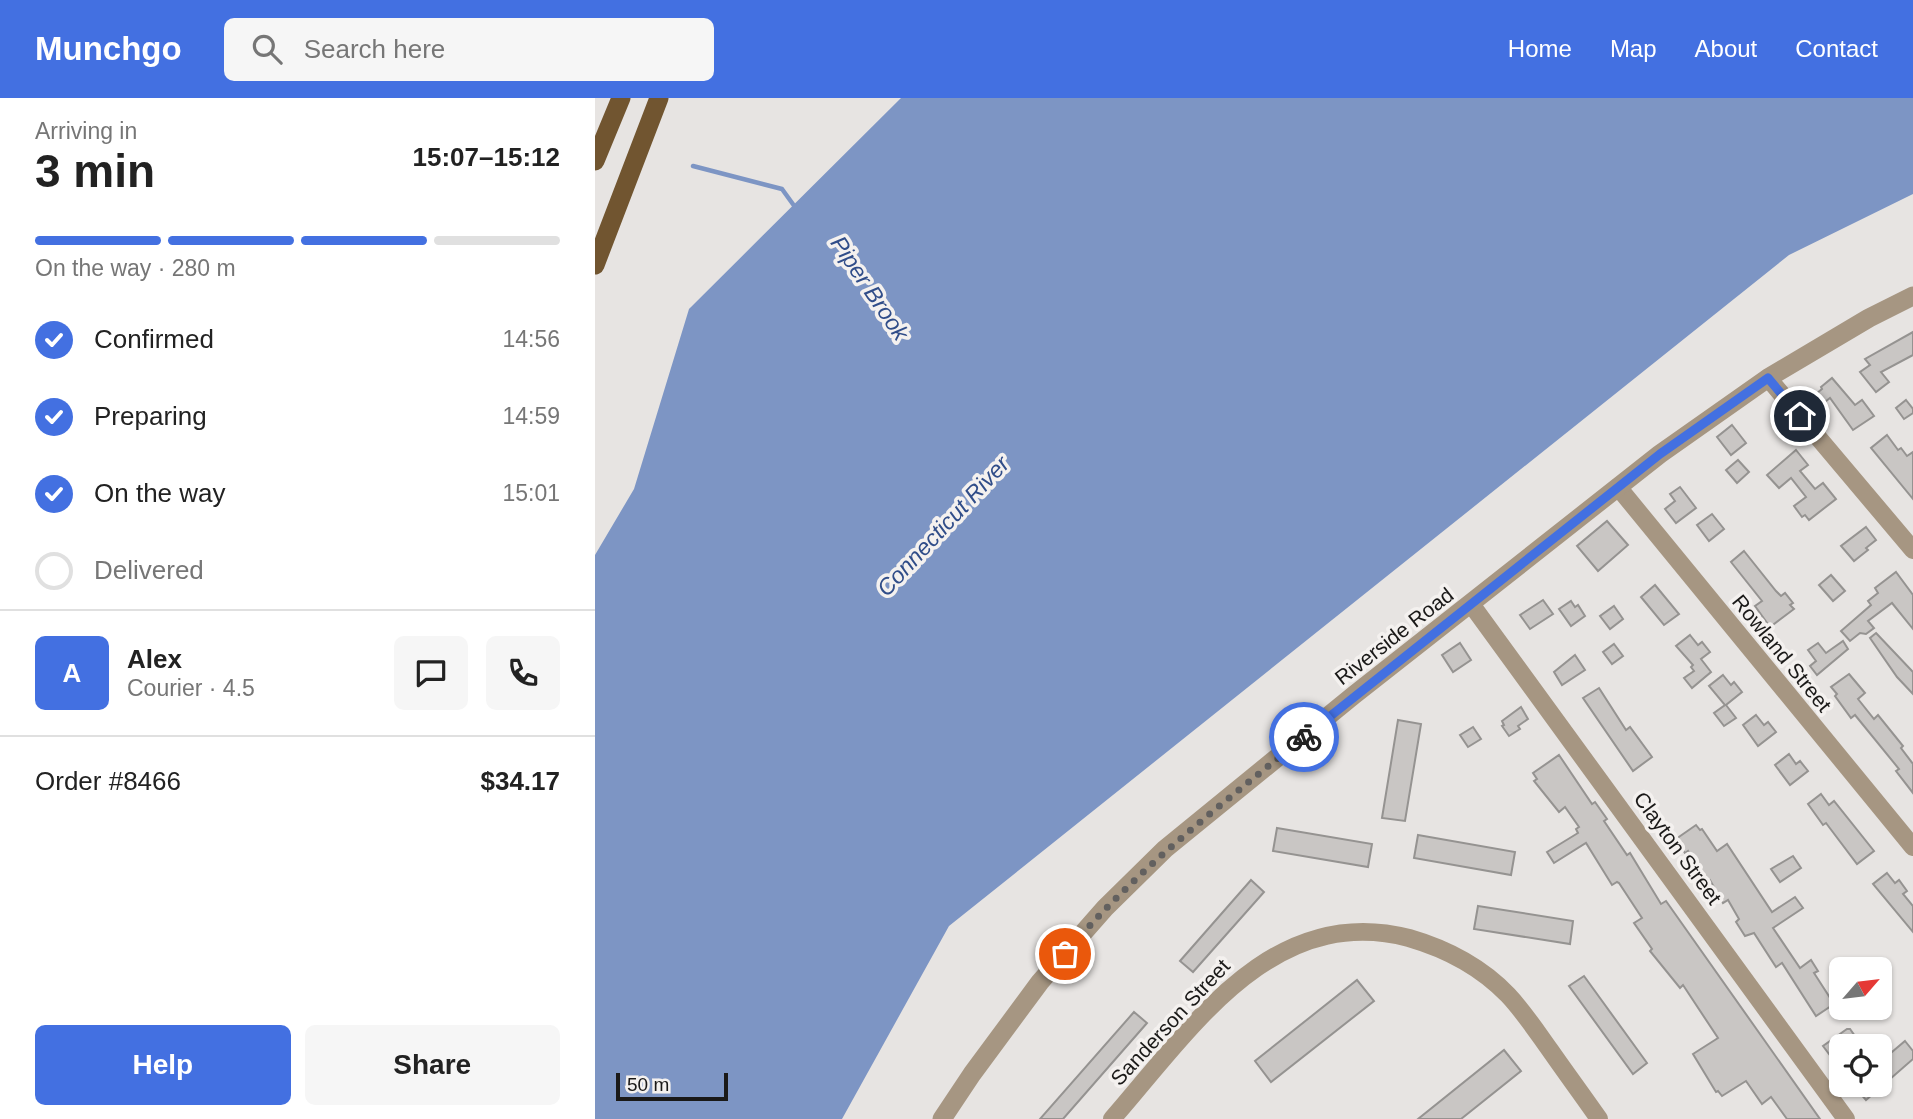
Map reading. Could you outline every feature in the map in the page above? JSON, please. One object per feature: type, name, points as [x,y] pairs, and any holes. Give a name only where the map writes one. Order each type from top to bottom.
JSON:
[{"type":"main road","points":[[595,161],[621,98]]},
{"type":"main road","points":[[595,264],[659,98]]},
{"type":"street","name":"Riverside Road","points":[[942,1119],[1040,982],[1135,878],[1189,829],[1354,695],[1719,410],[1853,327],[1913,296]]},
{"type":"street","points":[[1768,378],[1913,550]]},
{"type":"street","name":"Rowland Street","points":[[1618,487],[1913,847]]},
{"type":"street","name":"Clayton Street","points":[[1471,604],[1846,1119]]},
{"type":"street","name":"Sanderson Street","points":[[1112,1119],[1209,1009],[1240,978],[1264,961],[1299,944],[1328,936],[1361,932],[1389,934],[1422,942],[1454,955],[1478,969],[1524,1013],[1599,1119]]},
{"type":"water","name":"Connecticut River","points":[[901,98],[1913,98],[1913,194],[1789,255],[949,926],[842,1119],[595,1119],[595,555],[634,489],[689,309]]},
{"type":"building","points":[[1913,332],[1913,355],[1881,372],[1889,382],[1876,392],[1860,372],[1870,365],[1865,359]]},
{"type":"building","points":[[1832,378],[1855,405],[1862,400],[1874,416],[1853,430],[1830,398],[1825,402],[1817,393]]},
{"type":"building","points":[[1906,400],[1913,413],[1904,419],[1896,408]]},
{"type":"building","points":[[1732,425],[1746,443],[1731,455],[1717,437]]},
{"type":"building","points":[[1887,435],[1898,450],[1901,448],[1907,456],[1913,452],[1913,499],[1871,448]]},
{"type":"building","points":[[1796,450],[1808,465],[1800,471],[1815,489],[1823,483],[1836,499],[1809,520],[1805,515],[1802,517],[1794,506],[1806,497],[1791,478],[1779,488],[1767,475]]},
{"type":"building","points":[[1738,460],[1749,472],[1737,483],[1726,470]]},
{"type":"building","points":[[1680,487],[1696,508],[1676,523],[1665,509],[1675,501],[1670,494]]},
{"type":"building","points":[[1712,514],[1724,529],[1709,541],[1697,525]]},
{"type":"building","points":[[1607,521],[1628,545],[1598,571],[1577,546]]},
{"type":"building","points":[[1866,527],[1876,540],[1854,561],[1841,546]]},
{"type":"building","points":[[1744,551],[1776,591],[1781,596],[1785,593],[1793,603],[1790,605],[1794,609],[1770,627],[1755,606],[1762,601],[1731,562]]},
{"type":"building","points":[[1896,572],[1913,595],[1913,629],[1892,603],[1868,621],[1874,628],[1866,634],[1860,633],[1850,641],[1841,631],[1871,605],[1868,601],[1878,593],[1875,588]]},
{"type":"building","points":[[1831,575],[1845,591],[1833,601],[1819,585]]},
{"type":"building","points":[[1655,585],[1679,614],[1664,625],[1641,597]]},
{"type":"building","points":[[1543,600],[1553,614],[1530,629],[1520,615]]},
{"type":"building","points":[[1571,601],[1575,607],[1578,605],[1585,616],[1571,626],[1559,609]]},
{"type":"building","points":[[1614,606],[1623,619],[1610,629],[1600,616]]},
{"type":"building","points":[[1876,633],[1913,672],[1913,694],[1897,677],[1870,638]]},
{"type":"building","points":[[1690,635],[1698,645],[1702,642],[1710,652],[1701,659],[1711,672],[1692,688],[1684,678],[1694,671],[1691,667],[1693,665],[1676,646]]},
{"type":"building","points":[[1843,641],[1848,649],[1817,675],[1810,666],[1816,661],[1808,650],[1818,643],[1826,653]]},
{"type":"building","points":[[1460,643],[1471,660],[1453,672],[1442,655]]},
{"type":"building","points":[[1614,644],[1623,656],[1612,664],[1603,652]]},
{"type":"building","points":[[1575,655],[1585,670],[1562,685],[1554,672]]},
{"type":"building","points":[[1849,674],[1865,693],[1858,699],[1874,719],[1878,715],[1903,746],[1901,748],[1913,764],[1913,793],[1896,771],[1899,769],[1855,715],[1851,718],[1835,696],[1837,694],[1831,687]]},
{"type":"building","points":[[1723,675],[1731,685],[1734,682],[1742,692],[1726,705],[1736,718],[1724,726],[1714,713],[1725,705],[1709,686]]},
{"type":"building","points":[[1599,688],[1626,730],[1630,727],[1652,757],[1633,771],[1583,698]]},
{"type":"building","points":[[1521,707],[1528,719],[1518,726],[1520,729],[1509,736],[1502,726],[1502,721]]},
{"type":"building","points":[[1756,715],[1764,725],[1768,722],[1776,732],[1758,746],[1743,725]]},
{"type":"building","points":[[1398,720],[1421,724],[1405,821],[1382,818]]},
{"type":"building","points":[[1473,727],[1481,739],[1468,747],[1460,735]]},
{"type":"building","points":[[1789,754],[1796,764],[1800,761],[1808,771],[1790,785],[1775,765]]},
{"type":"building","points":[[1559,755],[1592,804],[1595,802],[1607,819],[1604,821],[1627,855],[1630,853],[1661,904],[1666,901],[1820,1119],[1787,1119],[1771,1097],[1762,1104],[1746,1081],[1722,1096],[1716,1092],[1693,1054],[1718,1038],[1683,985],[1680,988],[1650,951],[1652,949],[1634,923],[1642,918],[1619,883],[1612,885],[1586,843],[1554,863],[1547,852],[1578,833],[1576,829],[1579,827],[1565,807],[1559,812],[1534,781],[1537,779],[1533,773]]},
{"type":"building","points":[[1821,794],[1829,805],[1834,801],[1874,851],[1857,864],[1808,804]]},
{"type":"building","points":[[1696,825],[1702,829],[1717,851],[1727,844],[1772,912],[1795,897],[1803,908],[1773,928],[1800,968],[1811,960],[1818,971],[1814,973],[1829,996],[1829,1007],[1816,1016],[1782,963],[1776,967],[1754,933],[1745,936],[1736,922],[1739,919],[1728,900],[1723,903],[1710,880],[1708,881],[1688,851],[1685,853],[1676,839]]},
{"type":"building","points":[[1277,828],[1372,844],[1368,867],[1273,851]]},
{"type":"building","points":[[1418,835],[1515,852],[1511,875],[1414,858]]},
{"type":"building","points":[[1793,856],[1801,868],[1780,882],[1771,869]]},
{"type":"building","points":[[1887,873],[1895,883],[1899,880],[1907,891],[1903,894],[1913,906],[1913,932],[1873,884]]},
{"type":"building","points":[[1251,880],[1264,892],[1193,972],[1180,961]]},
{"type":"building","points":[[1478,906],[1573,921],[1570,944],[1474,929]]},
{"type":"building","points":[[1584,976],[1647,1063],[1633,1074],[1569,986]]},
{"type":"building","points":[[1357,980],[1374,1001],[1271,1082],[1255,1061]]},
{"type":"building","points":[[1134,1012],[1147,1023],[1063,1119],[1040,1119]]},
{"type":"building","points":[[1850,1029],[1854,1034],[1840,1034]]},
{"type":"building","points":[[1905,1041],[1913,1051],[1913,1059],[1892,1077],[1892,1052]]},
{"type":"building","points":[[1829,1042],[1829,1054],[1823,1046]]},
{"type":"building","points":[[1504,1050],[1521,1071],[1461,1119],[1418,1119]]},
{"type":"waterway","name":"Piper Brook","points":[[693,166],[782,189],[795,207]]},
{"type":"way so far","points":[[1065,954],[1105,908],[1165,849],[1304,737]]},
{"type":"route","points":[[1304,737],[1660,454],[1768,378],[1800,416]]}]
